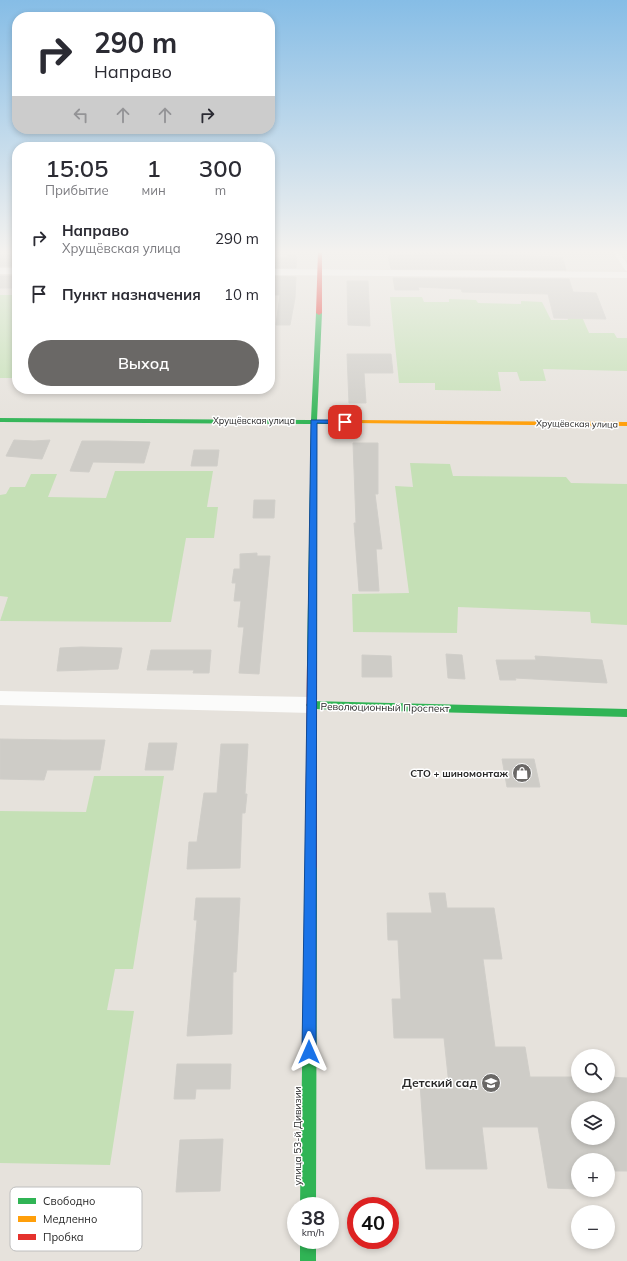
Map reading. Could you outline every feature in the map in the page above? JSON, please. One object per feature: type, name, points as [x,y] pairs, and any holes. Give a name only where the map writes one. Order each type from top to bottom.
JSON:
[{"type":"street","name":"улица 53-й Дивизии","points":[[308,1197],[314,421],[319,310]]},
{"type":"street","name":"Хрущёвская улица","points":[[0,420],[627,424]]},
{"type":"street","name":"Революционный Проспект","points":[[0,698],[627,713]]},
{"type":"street","points":[[308,1249],[308,1261]]},
{"type":"green space","points":[[0,310],[12,310],[12,378],[0,378]]},
{"type":"green space","points":[[391,310],[546,310],[551,320],[568,320],[564,310],[579,310],[589,333],[614,333],[617,338],[627,338],[627,371],[543,369],[546,381],[520,381],[517,372],[498,372],[501,391],[435,390],[435,383],[399,383]]},
{"type":"green space","points":[[410,463],[450,464],[453,476],[566,477],[571,483],[627,484],[627,625],[591,623],[590,612],[458,607],[457,633],[353,632],[352,594],[409,593],[395,486],[413,487]]},
{"type":"green space","points":[[115,471],[213,471],[207,507],[218,507],[214,538],[186,538],[171,622],[0,621],[8,597],[0,596],[0,495],[6,494],[10,487],[25,487],[31,474],[57,474],[48,497],[106,498]]},
{"type":"green space","points":[[94,776],[164,776],[133,969],[115,969],[107,1010],[134,1011],[110,1165],[0,1163],[0,811],[86,812]]},
{"type":"building","points":[[278,310],[293,310],[290,325],[276,325]]},
{"type":"building","points":[[348,310],[369,310],[370,326],[348,325]]},
{"type":"building","points":[[552,310],[602,310],[606,319],[554,318]]},
{"type":"building","points":[[347,354],[391,354],[393,373],[364,373],[366,403],[349,403]]},
{"type":"building","points":[[14,440],[50,440],[42,459],[6,456]]},
{"type":"building","points":[[82,441],[150,442],[144,463],[93,462],[89,472],[70,471]]},
{"type":"building","points":[[353,443],[378,443],[378,494],[375,494],[382,549],[376,549],[379,591],[359,591],[354,523],[356,523]]},
{"type":"building","points":[[194,450],[219,450],[217,466],[191,466]]},
{"type":"building","points":[[254,500],[275,500],[274,518],[253,518]]},
{"type":"building","points":[[257,553],[257,556],[270,556],[259,674],[239,673],[244,627],[238,627],[241,601],[234,601],[236,583],[232,583],[234,569],[240,569],[240,554]]},
{"type":"building","points":[[60,648],[122,648],[118,669],[57,671]]},
{"type":"building","points":[[151,650],[211,650],[209,673],[193,673],[194,670],[147,670]]},
{"type":"building","points":[[446,654],[462,655],[465,679],[448,678]]},
{"type":"building","points":[[362,655],[391,656],[392,677],[362,677]]},
{"type":"building","points":[[535,656],[602,660],[607,683],[515,678],[516,680],[500,680],[496,660],[536,660]]},
{"type":"building","points":[[0,739],[105,740],[100,770],[47,770],[44,780],[0,779]]},
{"type":"building","points":[[149,743],[177,743],[173,770],[145,770]]},
{"type":"building","points":[[221,744],[248,744],[245,794],[247,794],[245,813],[242,813],[240,868],[187,869],[189,842],[197,842],[204,793],[217,793]]},
{"type":"building","points":[[502,759],[534,759],[540,787],[507,787]]},
{"type":"building","points":[[429,893],[445,893],[447,908],[494,908],[502,959],[483,959],[495,1047],[525,1047],[530,1077],[571,1077],[571,1093],[615,1093],[615,1077],[627,1078],[627,1171],[615,1171],[615,1153],[571,1153],[571,1189],[548,1188],[538,1127],[482,1127],[487,1169],[426,1169],[420,1084],[449,1085],[444,1038],[394,1038],[392,999],[401,999],[398,940],[388,940],[387,913],[432,913]]},
{"type":"building","points":[[196,898],[240,898],[236,972],[233,972],[232,1034],[187,1036],[197,920],[194,920]]},
{"type":"building","points":[[177,1064],[231,1064],[230,1089],[196,1089],[195,1099],[174,1099]]},
{"type":"building","points":[[223,1139],[220,1191],[176,1192],[180,1140]]},
{"type":"traffic: fast","points":[[312,664],[314,421],[319,313]]},
{"type":"traffic: fast","points":[[0,420],[354,422]]},
{"type":"traffic: fast","points":[[311,705],[627,713]]},
{"type":"traffic: fast","points":[[308,1197],[311,867]]},
{"type":"traffic: fast","points":[[308,1249],[308,1261]]},
{"type":"traffic: slow","points":[[354,422],[627,424]]},
{"type":"traffic: jam","points":[[311,867],[312,664]]},
{"type":"place","name":"СТО + шиномонтаж","points":[[522,773]]},
{"type":"place","name":"Детский сад","points":[[491,1083]]},
{"type":"route","points":[[309,1052],[314,421],[345,422]]}]
